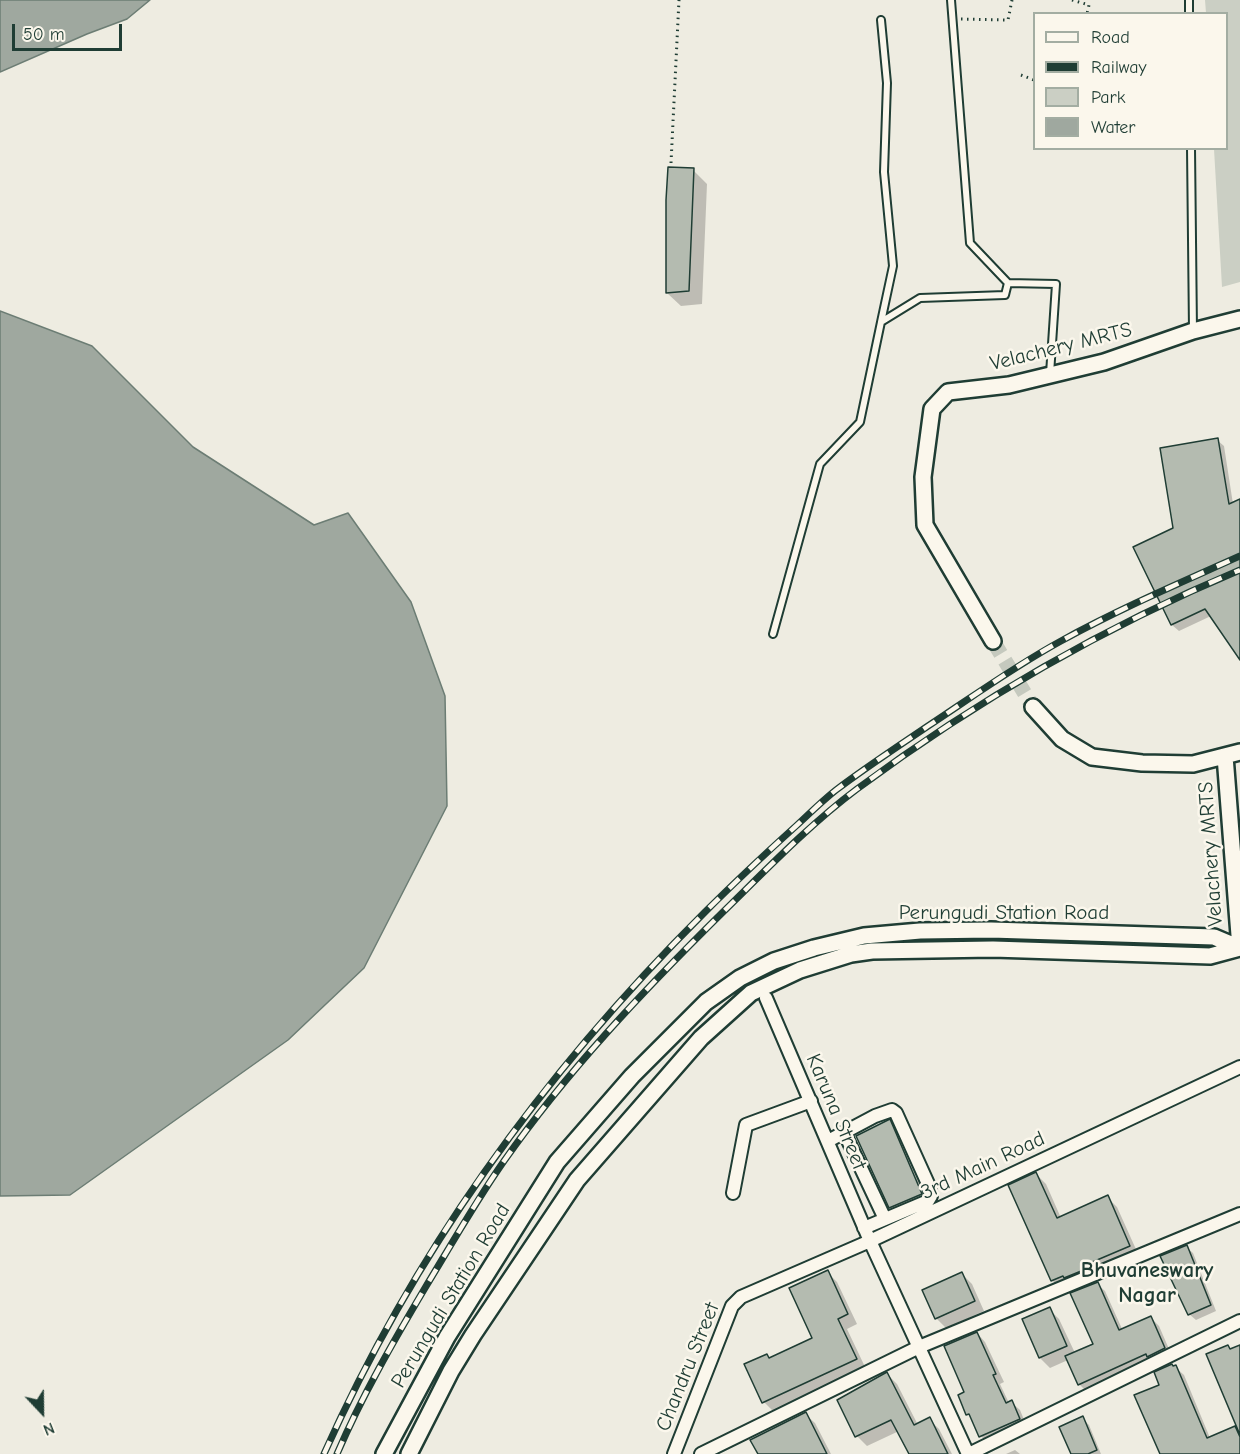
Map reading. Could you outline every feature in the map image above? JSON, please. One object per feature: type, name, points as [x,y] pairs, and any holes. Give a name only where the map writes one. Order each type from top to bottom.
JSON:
[{"type":"street","name":"Velachery MRTS","points":[[993,641],[925,525],[922,477],[932,409],[948,392],[1009,385],[1104,362],[1193,331],[1240,319]]},
{"type":"street","name":"Velachery MRTS","points":[[1033,707],[1062,739],[1092,757],[1142,763],[1193,764],[1233,754],[1240,948]]},
{"type":"street","name":"Perungudi Station Road","points":[[384,1454],[447,1336],[558,1162],[632,1076],[706,1002],[740,978],[774,962],[814,948],[864,936],[920,931],[1026,931],[1214,937],[1240,948]]},
{"type":"street","name":"Perungudi Station Road","points":[[409,1454],[451,1371],[473,1335],[577,1180],[701,1038],[751,993],[800,970],[851,954],[872,951],[993,950],[1210,956],[1240,948]]},
{"type":"street","name":"Karuna Street","points":[[766,998],[864,1228],[968,1454]]},
{"type":"street","name":"3rd Main Road","points":[[741,1297],[870,1241],[1240,1067]]},
{"type":"street","points":[[733,1193],[746,1125],[811,1101]]},
{"type":"street","points":[[828,1141],[875,1116],[892,1110],[896,1113],[929,1186],[931,1196],[928,1201],[864,1228]]},
{"type":"street","points":[[844,1132],[885,1219]]},
{"type":"street","points":[[839,1169],[858,1161]]},
{"type":"street","points":[[856,1208],[875,1199]]},
{"type":"street","points":[[701,1454],[919,1347],[1240,1214]]},
{"type":"street","name":"Chandru Street","points":[[674,1454],[732,1306],[741,1297]]},
{"type":"street","points":[[968,1454],[1240,1321]]},
{"type":"lane","points":[[951,0],[970,243],[1008,283],[1056,284],[1050,375]]},
{"type":"lane","points":[[773,634],[820,464],[860,422],[893,266],[884,172],[887,83],[881,20]]},
{"type":"lane","points":[[1191,150],[1193,331]]},
{"type":"lane","points":[[881,322],[920,298],[1005,295],[1008,283]]},
{"type":"path","points":[[671,163],[679,0]]},
{"type":"path","points":[[951,18],[1008,20],[1012,0]]},
{"type":"path","points":[[1072,0],[1089,5],[1087,12]]},
{"type":"path","points":[[1021,75],[1033,79]]},
{"type":"green space","points":[[1205,0],[1240,0],[1240,282],[1222,287],[1214,150],[1228,150],[1228,12],[1206,12]]},
{"type":"water","points":[[0,0],[150,0],[127,19],[0,72]]},
{"type":"water","points":[[0,311],[92,346],[193,447],[314,525],[348,513],[411,602],[445,696],[447,806],[364,968],[288,1040],[70,1195],[0,1196]]},
{"type":"building","points":[[668,167],[694,168],[689,291],[666,293],[666,200]]},
{"type":"building","points":[[1218,438],[1229,504],[1240,499],[1240,660],[1205,609],[1171,625],[1133,547],[1173,528],[1160,448]]},
{"type":"building","points":[[890,1119],[922,1194],[889,1208],[856,1136]]},
{"type":"building","points":[[1036,1172],[1057,1218],[1108,1195],[1130,1246],[1090,1263],[1091,1267],[1051,1281],[1008,1185]]},
{"type":"building","points":[[1187,1245],[1211,1305],[1188,1315],[1160,1256]]},
{"type":"building","points":[[828,1270],[848,1314],[838,1319],[857,1359],[762,1403],[744,1364],[767,1354],[769,1358],[812,1338],[789,1288]]},
{"type":"building","points":[[962,1272],[975,1301],[935,1319],[922,1290]]},
{"type":"building","points":[[1098,1282],[1119,1330],[1151,1316],[1165,1348],[1147,1357],[1146,1354],[1078,1385],[1065,1356],[1093,1344],[1070,1293]]},
{"type":"building","points":[[1050,1307],[1067,1346],[1039,1358],[1022,1319]]},
{"type":"building","points":[[977,1332],[1006,1403],[1012,1400],[1020,1419],[979,1437],[958,1395],[964,1392],[944,1346]]},
{"type":"building","points":[[1228,1345],[1230,1349],[1240,1345],[1240,1435],[1206,1354]]},
{"type":"building","points":[[1172,1364],[1176,1365],[1207,1438],[1235,1426],[1240,1437],[1240,1454],[1160,1454],[1134,1395],[1159,1385],[1154,1372]]},
{"type":"building","points":[[887,1372],[914,1425],[930,1417],[948,1454],[909,1454],[891,1420],[855,1437],[837,1400]]},
{"type":"building","points":[[806,1412],[827,1454],[758,1454],[750,1440]]},
{"type":"building","points":[[1083,1416],[1097,1450],[1088,1454],[1071,1454],[1059,1427]]},
{"type":"tunnel","points":[[993,641],[1033,707]]},
{"type":"railway","points":[[324,1454],[360,1378],[400,1305],[443,1234],[489,1165],[591,1034],[716,901],[836,790],[994,682],[1083,629],[1240,556]]},
{"type":"railway","points":[[337,1454],[367,1390],[413,1308],[464,1223],[529,1127],[636,1001],[772,864],[857,789],[995,696],[1090,641],[1189,592],[1240,570]]},
{"type":"district","name":"Bhuvaneswary Nagar","points":[[1147,1284]]}]
